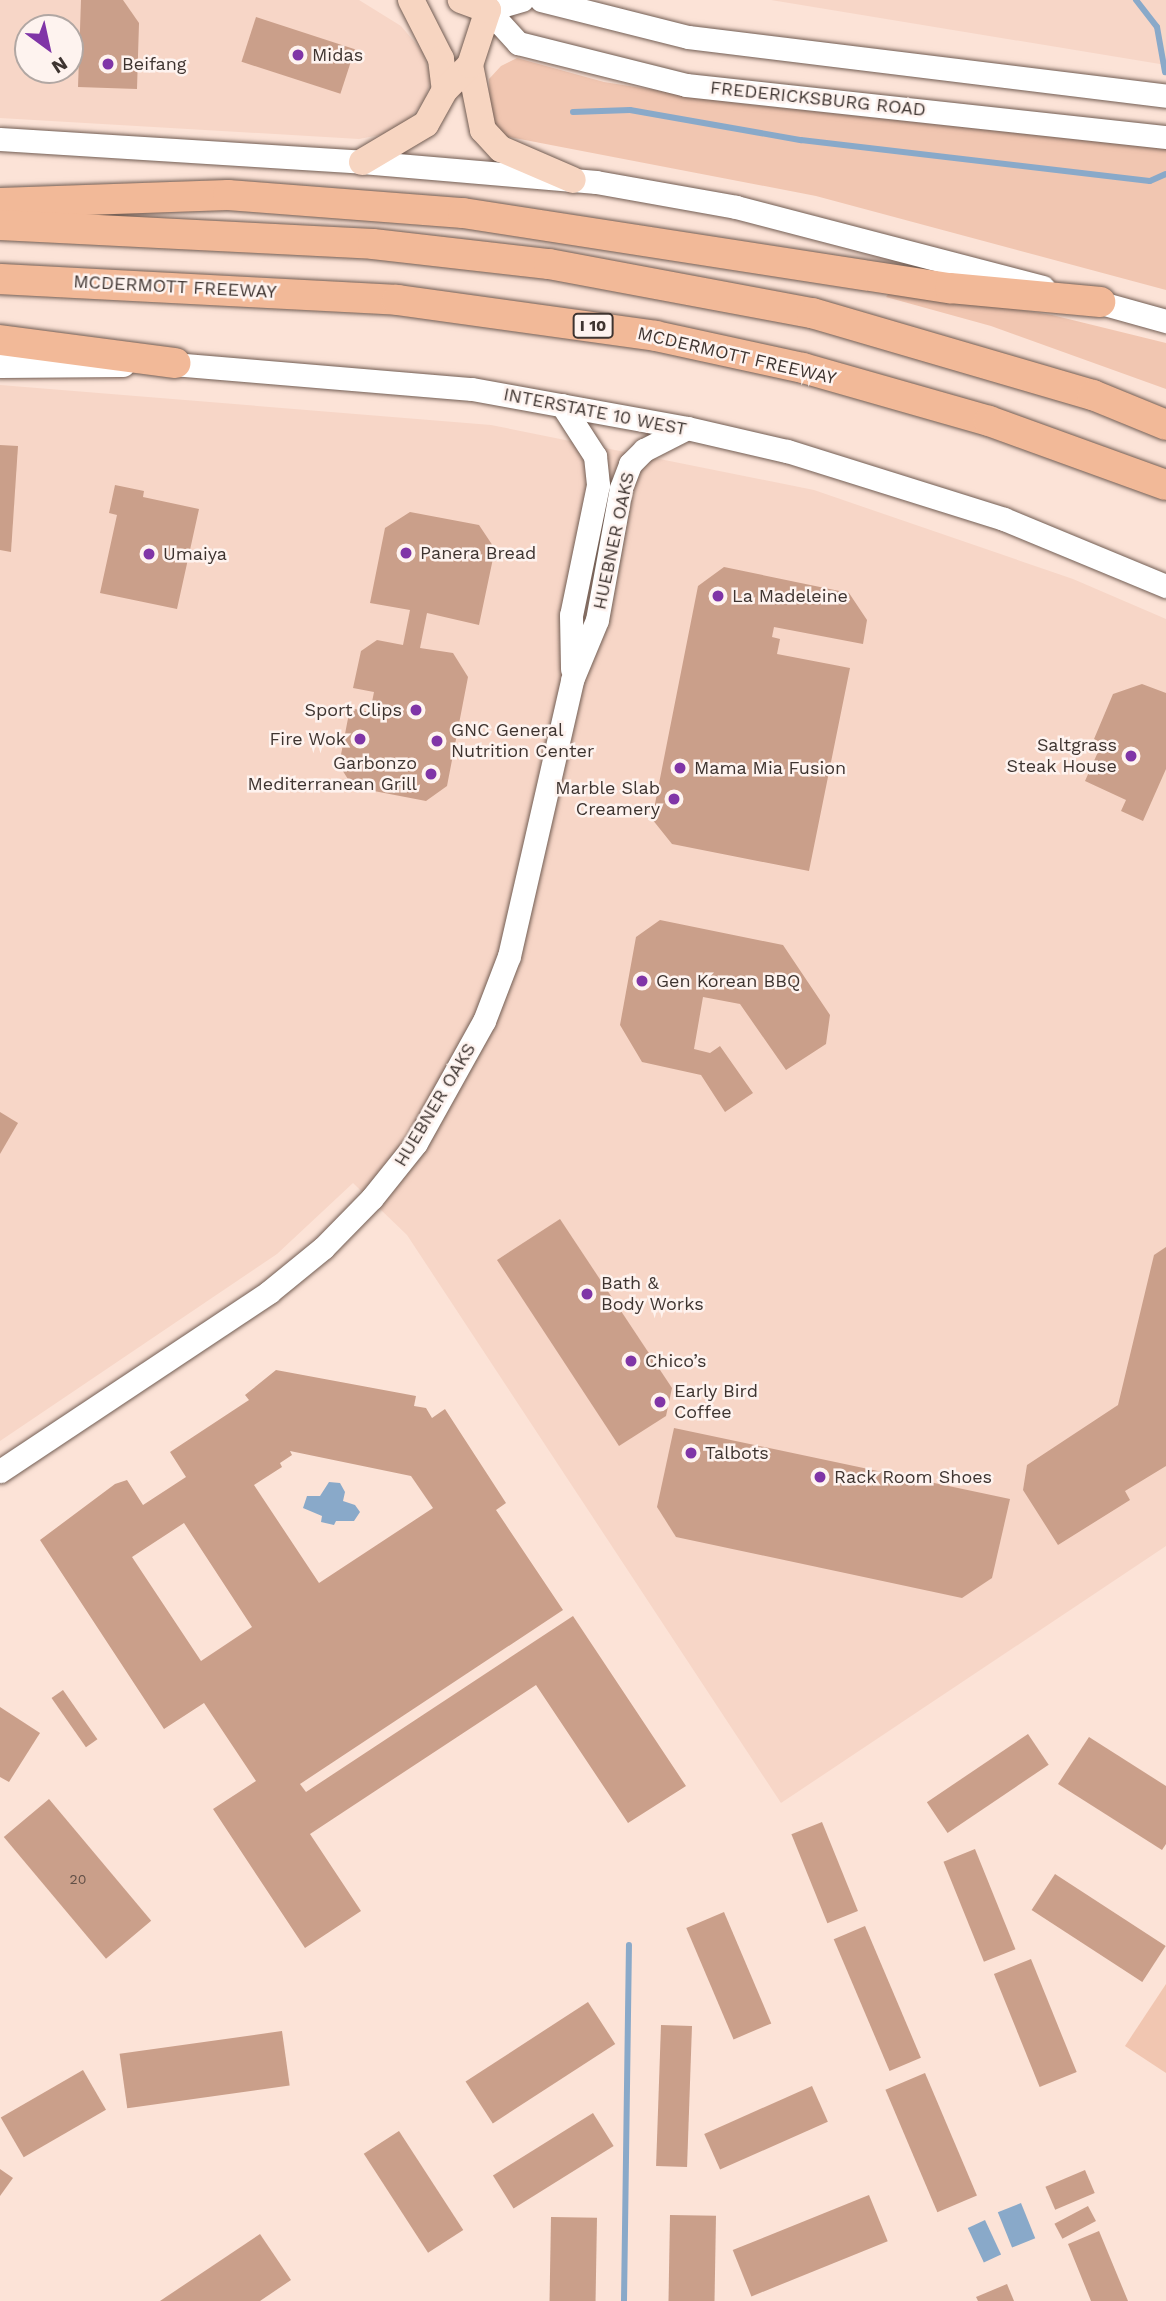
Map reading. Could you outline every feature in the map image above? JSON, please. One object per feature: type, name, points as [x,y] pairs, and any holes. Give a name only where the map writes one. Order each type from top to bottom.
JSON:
[{"type":"highway","points":[[0,203],[92,196],[228,195],[463,213],[950,288],[1100,302]]},
{"type":"highway","points":[[0,225],[373,244],[549,264],[812,313],[1093,395],[1166,425]]},
{"type":"highway","name":"MCDERMOTT FREEWAY","points":[[0,279],[397,300],[656,336],[803,368],[989,421],[1166,485]]},
{"type":"highway","points":[[0,340],[174,363]]},
{"type":"main road","points":[[411,0],[441,59],[445,90]]},
{"type":"main road","name":"FREDERICKSBURG ROAD","points":[[461,0],[488,10],[518,43],[685,85],[1166,137]]},
{"type":"main road","points":[[362,162],[399,144],[426,124],[445,90],[470,65],[488,10],[522,0]]},
{"type":"main road","points":[[541,0],[688,37],[1166,96]]},
{"type":"main road","points":[[470,65],[483,130],[501,149],[573,180]]},
{"type":"main road","points":[[0,139],[362,162],[573,180],[736,207],[1166,321]]},
{"type":"main road","name":"INTERSTATE 10 WEST","points":[[0,366],[55,369],[174,363],[376,378],[562,405],[687,428],[787,451],[1004,519],[1166,586]]},
{"type":"main road","name":"HUEBNER OAKS","points":[[562,405],[595,456],[598,485],[571,615],[572,680]]},
{"type":"main road","name":"HUEBNER OAKS","points":[[0,1471],[269,1292],[343,1228],[416,1143],[464,1063],[509,956],[572,680],[597,620],[621,488],[630,464],[644,450],[687,428]]},
{"type":"shaded area","points":[[0,0],[359,0],[401,26],[423,52],[431,79],[424,101],[407,121],[390,133],[359,139],[0,118]]},
{"type":"shaded area","points":[[771,0],[1166,0],[1166,65]]},
{"type":"shaded area","points":[[517,58],[604,82],[736,103],[1166,149],[1166,290],[816,196],[504,136],[490,120],[489,79],[501,66]]},
{"type":"shaded area","points":[[892,289],[1052,315],[1166,343],[1166,389],[991,326],[886,297]]},
{"type":"shaded area","points":[[0,385],[491,425],[814,490],[1073,579],[1166,619],[1166,1546],[781,1803],[407,1235],[353,1183],[277,1254],[0,1441]]},
{"type":"shaded area","points":[[1166,1984],[1166,2073],[1125,2046]]},
{"type":"water","points":[[329,1482],[340,1483],[345,1492],[343,1501],[355,1505],[360,1512],[354,1521],[336,1521],[334,1525],[321,1522],[322,1516],[303,1508],[307,1496],[320,1496]]},
{"type":"water","points":[[1021,2203],[1035,2238],[1012,2248],[998,2212]]},
{"type":"water","points":[[985,2220],[1001,2254],[984,2262],[968,2228]]},
{"type":"building","points":[[81,0],[123,0],[139,23],[137,89],[78,87],[78,84],[84,84],[84,14],[81,14]]},
{"type":"building","name":"Midas","points":[[256,17],[355,49],[340,94],[241,62]]},
{"type":"building","points":[[0,445],[18,446],[11,552],[0,550]]},
{"type":"building","name":"Umaiya","points":[[115,485],[144,491],[143,497],[199,509],[177,609],[100,593],[117,515],[109,513]]},
{"type":"building","points":[[410,512],[479,525],[495,549],[479,625],[427,613],[420,648],[453,653],[468,677],[447,786],[426,801],[353,787],[339,765],[350,708],[370,712],[374,692],[353,688],[361,651],[377,640],[403,645],[410,610],[370,603],[385,528]]},
{"type":"building","points":[[724,567],[849,593],[867,620],[863,644],[774,627],[772,637],[780,639],[777,654],[850,668],[809,871],[672,844],[652,819],[698,586]]},
{"type":"building","name":"Saltgrass Steak House","points":[[1142,684],[1166,693],[1166,769],[1143,821],[1121,811],[1126,800],[1085,781],[1102,743],[1094,739],[1113,694]]},
{"type":"building","points":[[660,920],[783,945],[830,1015],[826,1044],[786,1070],[740,1004],[703,997],[694,1049],[710,1053],[720,1046],[753,1093],[725,1112],[701,1075],[642,1062],[620,1025],[636,937]]},
{"type":"building","points":[[0,1112],[18,1123],[0,1154]]},
{"type":"building","points":[[560,1219],[672,1388],[666,1416],[619,1446],[497,1260]]},
{"type":"building","points":[[1166,1247],[1166,1466],[1125,1491],[1130,1500],[1058,1545],[1023,1490],[1027,1465],[1118,1405],[1154,1255]]},
{"type":"building","points":[[276,1370],[416,1396],[414,1406],[426,1408],[432,1418],[445,1409],[506,1503],[496,1510],[563,1610],[300,1784],[306,1792],[573,1616],[686,1786],[628,1823],[536,1685],[310,1834],[361,1911],[305,1948],[213,1809],[256,1781],[204,1703],[164,1729],[40,1540],[115,1484],[127,1480],[143,1505],[186,1477],[170,1452],[249,1400],[245,1395]],"holes":[[[290,1451],[411,1476],[433,1508],[319,1583],[254,1485],[282,1467],[280,1463],[292,1455]],[[184,1523],[252,1627],[201,1661],[132,1557]]]},
{"type":"building","points":[[674,1428],[1010,1499],[992,1578],[962,1598],[676,1537],[657,1507]]},
{"type":"building","points":[[63,1690],[97,1739],[86,1747],[52,1698]]},
{"type":"building","points":[[0,1707],[40,1733],[9,1782],[0,1777]]},
{"type":"building","points":[[1028,1734],[1049,1765],[948,1833],[927,1802]]},
{"type":"building","points":[[1089,1737],[1166,1786],[1166,1844],[1162,1850],[1058,1784]]},
{"type":"building","points":[[49,1799],[151,1921],[106,1959],[4,1837]]},
{"type":"building","points":[[822,1822],[858,1911],[827,1923],[791,1834]]},
{"type":"building","points":[[975,1849],[1015,1949],[984,1962],[943,1862]]},
{"type":"building","points":[[1055,1874],[1166,1946],[1142,1982],[1032,1910]]},
{"type":"building","points":[[724,1912],[771,2023],[734,2039],[686,1928]]},
{"type":"building","points":[[865,1926],[921,2058],[890,2071],[834,1939]]},
{"type":"building","points":[[1031,1959],[1077,2072],[1040,2087],[994,1974]]},
{"type":"building","points":[[588,2002],[615,2044],[493,2123],[466,2082]]},
{"type":"building","points":[[661,2025],[692,2026],[687,2167],[656,2166]]},
{"type":"building","points":[[282,2031],[290,2085],[127,2108],[120,2054]]},
{"type":"building","points":[[83,2070],[106,2110],[24,2157],[1,2118]]},
{"type":"building","points":[[925,2073],[977,2195],[937,2212],[885,2090]]},
{"type":"building","points":[[812,2086],[828,2122],[720,2170],[704,2134]]},
{"type":"building","points":[[593,2113],[614,2146],[514,2209],[493,2176]]},
{"type":"building","points":[[399,2131],[463,2230],[428,2253],[364,2154]]},
{"type":"building","points":[[0,2169],[13,2178],[0,2196]]},
{"type":"building","points":[[1085,2170],[1095,2193],[1055,2210],[1045,2187]]},
{"type":"building","points":[[869,2195],[888,2241],[751,2296],[733,2250]]},
{"type":"building","points":[[1088,2206],[1096,2221],[1062,2239],[1054,2224]]},
{"type":"building","points":[[670,2215],[716,2216],[715,2301],[668,2301]]},
{"type":"building","points":[[551,2217],[597,2218],[596,2301],[550,2301]]},
{"type":"building","points":[[1099,2231],[1128,2301],[1091,2301],[1068,2244]]},
{"type":"building","points":[[260,2234],[291,2280],[260,2301],[160,2301]]},
{"type":"building","points":[[1007,2284],[1014,2301],[978,2301],[976,2297]]},
{"type":"waterway","points":[[1136,0],[1157,27],[1165,72]]},
{"type":"waterway","points":[[573,112],[630,110],[801,140],[1150,181],[1166,174]]},
{"type":"waterway","points":[[624,2301],[629,1945]]},
{"type":"place","name":"Midas","points":[[298,55]]},
{"type":"place","name":"Beifang","points":[[108,64]]},
{"type":"place","name":"Panera Bread","points":[[406,553]]},
{"type":"place","name":"Umaiya","points":[[149,554]]},
{"type":"place","name":"La Madeleine","points":[[718,596]]},
{"type":"place","name":"Sport Clips","points":[[416,710]]},
{"type":"place","name":"Fire Wok","points":[[360,739]]},
{"type":"place","name":"GNC General Nutrition Center","points":[[437,741]]},
{"type":"place","name":"Saltgrass Steak House","points":[[1131,756]]},
{"type":"place","name":"Mama Mia Fusion","points":[[680,768]]},
{"type":"place","name":"Garbonzo Mediterranean Grill","points":[[431,774]]},
{"type":"place","name":"Marble Slab Creamery","points":[[674,799]]},
{"type":"place","name":"Gen Korean BBQ","points":[[642,981]]},
{"type":"place","name":"Bath & Body Works","points":[[587,1294]]},
{"type":"place","name":"Chico’s","points":[[631,1361]]},
{"type":"place","name":"Early Bird Coffee","points":[[660,1402]]},
{"type":"place","name":"Talbots","points":[[691,1453]]},
{"type":"place","name":"Rack Room Shoes","points":[[820,1477]]}]
